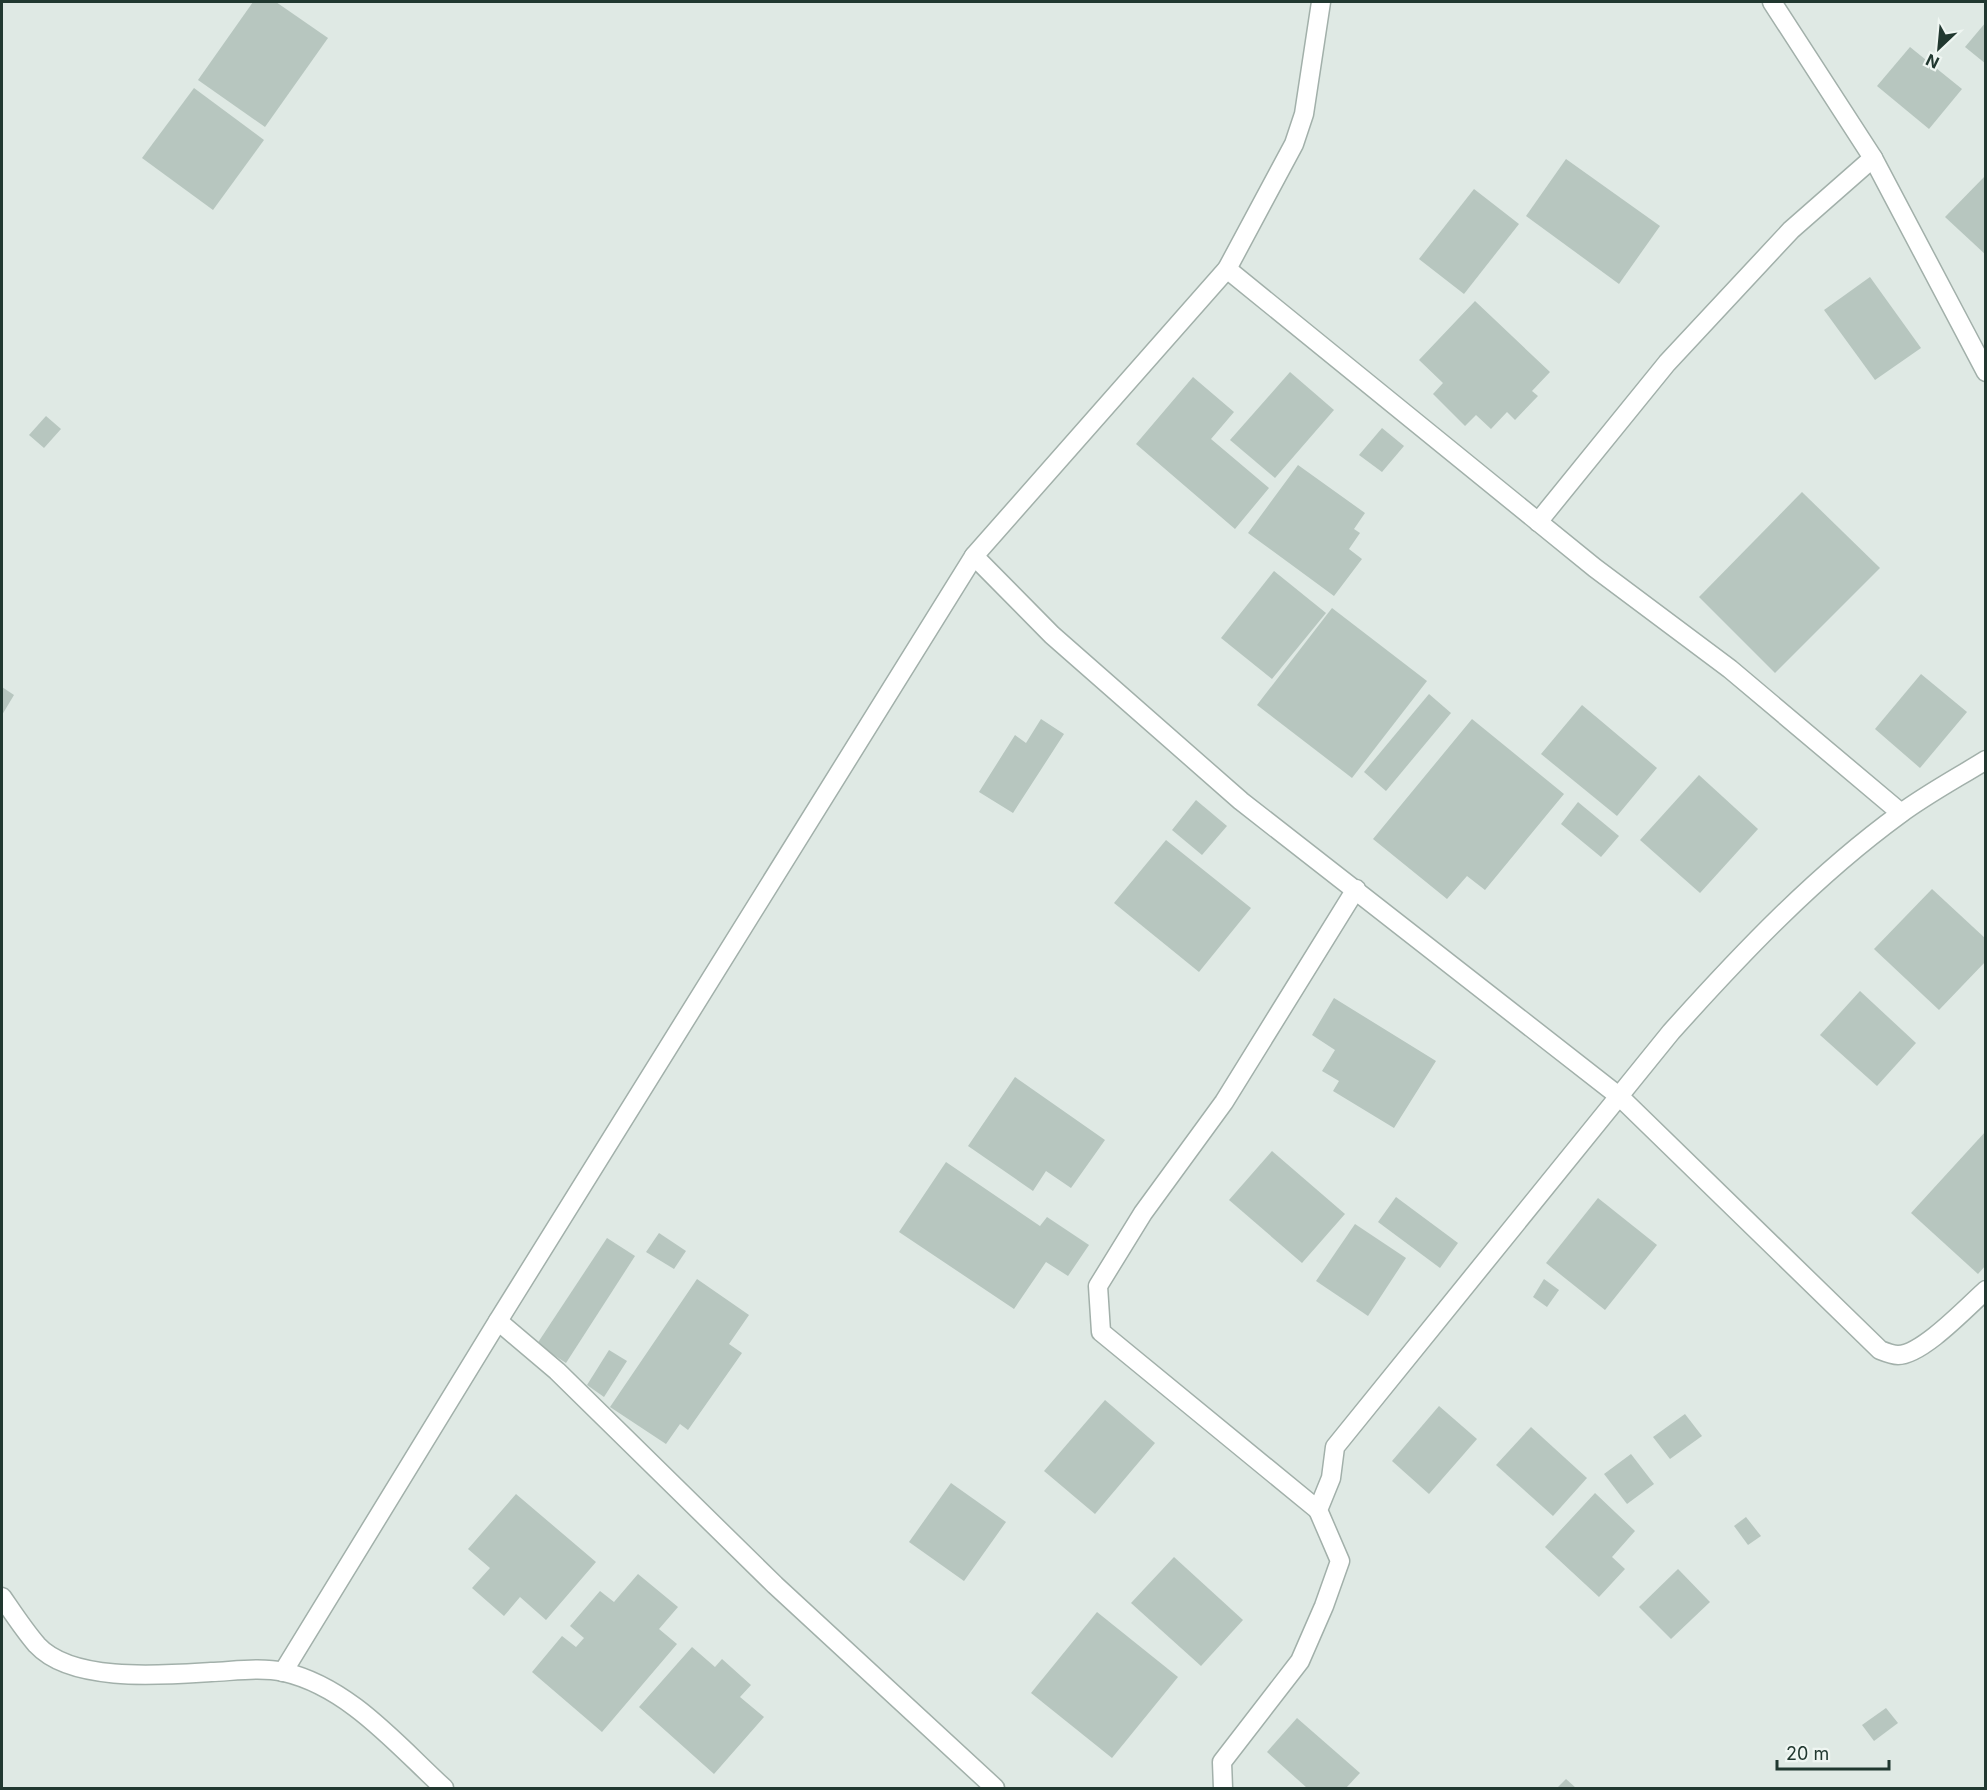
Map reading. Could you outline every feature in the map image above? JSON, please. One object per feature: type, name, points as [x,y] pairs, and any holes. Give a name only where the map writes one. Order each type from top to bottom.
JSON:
[{"type":"street","points":[[283,1672],[498,1321],[974,556],[1227,269],[1294,144],[1304,114],[1321,2]]},
{"type":"street","points":[[1772,2],[1873,158],[1986,372]]},
{"type":"street","points":[[1538,522],[1667,363],[1791,230],[1873,158]]},
{"type":"street","points":[[1227,269],[1594,568],[1730,669],[1901,813]]},
{"type":"street","points":[[974,556],[1052,635],[1241,801],[1620,1097],[1880,1350],[1897,1356],[1911,1352],[1930,1340],[1986,1290]]},
{"type":"street","points":[[1318,1510],[1331,1478],[1335,1447],[1671,1032],[1719,978],[1796,902],[1901,813],[1986,760]]},
{"type":"street","points":[[1222,1788],[1222,1762],[1300,1661],[1340,1562],[1318,1510],[1101,1332],[1098,1286],[1143,1214],[1224,1102],[1356,889]]},
{"type":"street","points":[[498,1321],[557,1371],[775,1585],[995,1788]]},
{"type":"street","points":[[2,1597],[38,1646],[64,1665],[125,1675],[256,1670],[283,1672],[327,1688],[364,1714],[444,1788]]},
{"type":"building","points":[[253,2],[276,2],[328,38],[265,127],[198,80]]},
{"type":"building","points":[[1986,22],[1986,64],[1965,47]]},
{"type":"building","points":[[1910,47],[1962,89],[1929,129],[1877,86]]},
{"type":"building","points":[[194,88],[264,140],[213,210],[142,158]]},
{"type":"building","points":[[1566,159],[1660,226],[1619,284],[1526,216]]},
{"type":"building","points":[[1986,175],[1986,255],[1945,217]]},
{"type":"building","points":[[1474,189],[1519,224],[1464,294],[1419,259]]},
{"type":"building","points":[[1870,277],[1921,348],[1875,380],[1824,310]]},
{"type":"building","points":[[1475,301],[1550,372],[1532,391],[1538,396],[1515,420],[1507,412],[1491,429],[1476,415],[1465,426],[1433,394],[1443,383],[1419,360]]},
{"type":"building","points":[[1290,372],[1334,410],[1275,478],[1230,440]]},
{"type":"building","points":[[1193,377],[1234,412],[1211,439],[1269,488],[1235,529],[1136,444]]},
{"type":"building","points":[[46,416],[61,429],[44,448],[29,435]]},
{"type":"building","points":[[1382,428],[1404,446],[1382,472],[1359,455]]},
{"type":"building","points":[[1298,465],[1365,513],[1354,529],[1360,533],[1349,549],[1362,559],[1334,596],[1248,533]]},
{"type":"building","points":[[1802,492],[1880,568],[1775,673],[1699,597]]},
{"type":"building","points":[[1274,571],[1326,613],[1272,679],[1221,638]]},
{"type":"building","points":[[1332,608],[1427,681],[1352,778],[1257,705]]},
{"type":"building","points":[[1921,674],[1967,712],[1920,768],[1875,729]]},
{"type":"building","points":[[2,687],[14,695],[2,715]]},
{"type":"building","points":[[1429,694],[1451,713],[1386,791],[1364,772]]},
{"type":"building","points":[[1582,705],[1657,768],[1617,816],[1541,754]]},
{"type":"building","points":[[1041,719],[1064,734],[1013,813],[979,792],[1015,735],[1026,743]]},
{"type":"building","points":[[1472,719],[1564,794],[1485,890],[1467,876],[1447,899],[1373,839]]},
{"type":"building","points":[[1699,775],[1758,829],[1700,893],[1640,840]]},
{"type":"building","points":[[1196,800],[1227,826],[1202,855],[1172,830]]},
{"type":"building","points":[[1578,802],[1619,836],[1601,857],[1561,824]]},
{"type":"building","points":[[1166,840],[1251,908],[1199,972],[1114,903]]},
{"type":"building","points":[[1932,889],[1986,939],[1986,961],[1939,1010],[1874,949]]},
{"type":"building","points":[[1860,991],[1916,1043],[1877,1086],[1820,1035]]},
{"type":"building","points":[[1334,998],[1436,1061],[1394,1128],[1333,1091],[1339,1081],[1322,1071],[1335,1050],[1312,1035]]},
{"type":"building","points":[[1015,1077],[1105,1140],[1071,1188],[1046,1171],[1033,1191],[968,1146]]},
{"type":"building","points":[[1986,1131],[1986,1265],[1978,1274],[1911,1213]]},
{"type":"building","points":[[1272,1151],[1345,1214],[1302,1263],[1229,1200]]},
{"type":"building","points":[[946,1162],[1040,1226],[1047,1217],[1089,1245],[1068,1276],[1046,1262],[1014,1309],[899,1232]]},
{"type":"building","points":[[1396,1197],[1458,1243],[1440,1268],[1378,1222]]},
{"type":"building","points":[[1598,1198],[1657,1245],[1605,1310],[1546,1263]]},
{"type":"building","points":[[1355,1224],[1406,1258],[1368,1316],[1316,1281]]},
{"type":"building","points":[[659,1233],[686,1251],[674,1269],[646,1252]]},
{"type":"building","points":[[607,1238],[635,1256],[566,1363],[537,1344]]},
{"type":"building","points":[[697,1279],[749,1315],[729,1344],[742,1353],[688,1430],[680,1424],[666,1444],[610,1407]]},
{"type":"building","points":[[1544,1279],[1559,1290],[1547,1307],[1533,1297]]},
{"type":"building","points":[[609,1350],[627,1361],[604,1397],[587,1385]]},
{"type":"building","points":[[1105,1400],[1155,1443],[1095,1514],[1044,1471]]},
{"type":"building","points":[[1439,1406],[1477,1439],[1429,1494],[1392,1461]]},
{"type":"building","points":[[1685,1414],[1702,1436],[1670,1459],[1653,1437]]},
{"type":"building","points":[[1531,1427],[1587,1478],[1553,1516],[1496,1465]]},
{"type":"building","points":[[1631,1454],[1654,1484],[1627,1504],[1604,1474]]},
{"type":"building","points":[[951,1483],[1006,1522],[964,1581],[909,1542]]},
{"type":"building","points":[[1595,1493],[1635,1531],[1612,1557],[1625,1569],[1599,1597],[1545,1547]]},
{"type":"building","points":[[516,1494],[596,1562],[546,1620],[520,1597],[504,1616],[472,1588],[490,1568],[468,1549]]},
{"type":"building","points":[[1746,1517],[1761,1536],[1748,1545],[1734,1526]]},
{"type":"building","points":[[1174,1557],[1243,1620],[1201,1666],[1131,1603]]},
{"type":"building","points":[[1678,1569],[1710,1602],[1671,1639],[1639,1607]]},
{"type":"building","points":[[638,1574],[678,1607],[659,1629],[677,1644],[602,1732],[532,1672],[562,1636],[576,1647],[584,1638],[570,1626],[600,1591],[614,1602]]},
{"type":"building","points":[[1097,1612],[1178,1677],[1112,1758],[1031,1693]]},
{"type":"building","points":[[692,1647],[715,1667],[722,1659],[751,1685],[740,1697],[764,1717],[714,1774],[639,1707]]},
{"type":"building","points":[[1886,1708],[1898,1723],[1874,1741],[1862,1725]]},
{"type":"building","points":[[1297,1718],[1360,1773],[1346,1788],[1307,1788],[1267,1752]]},
{"type":"building","points":[[1566,1779],[1576,1788],[1557,1788]]}]
